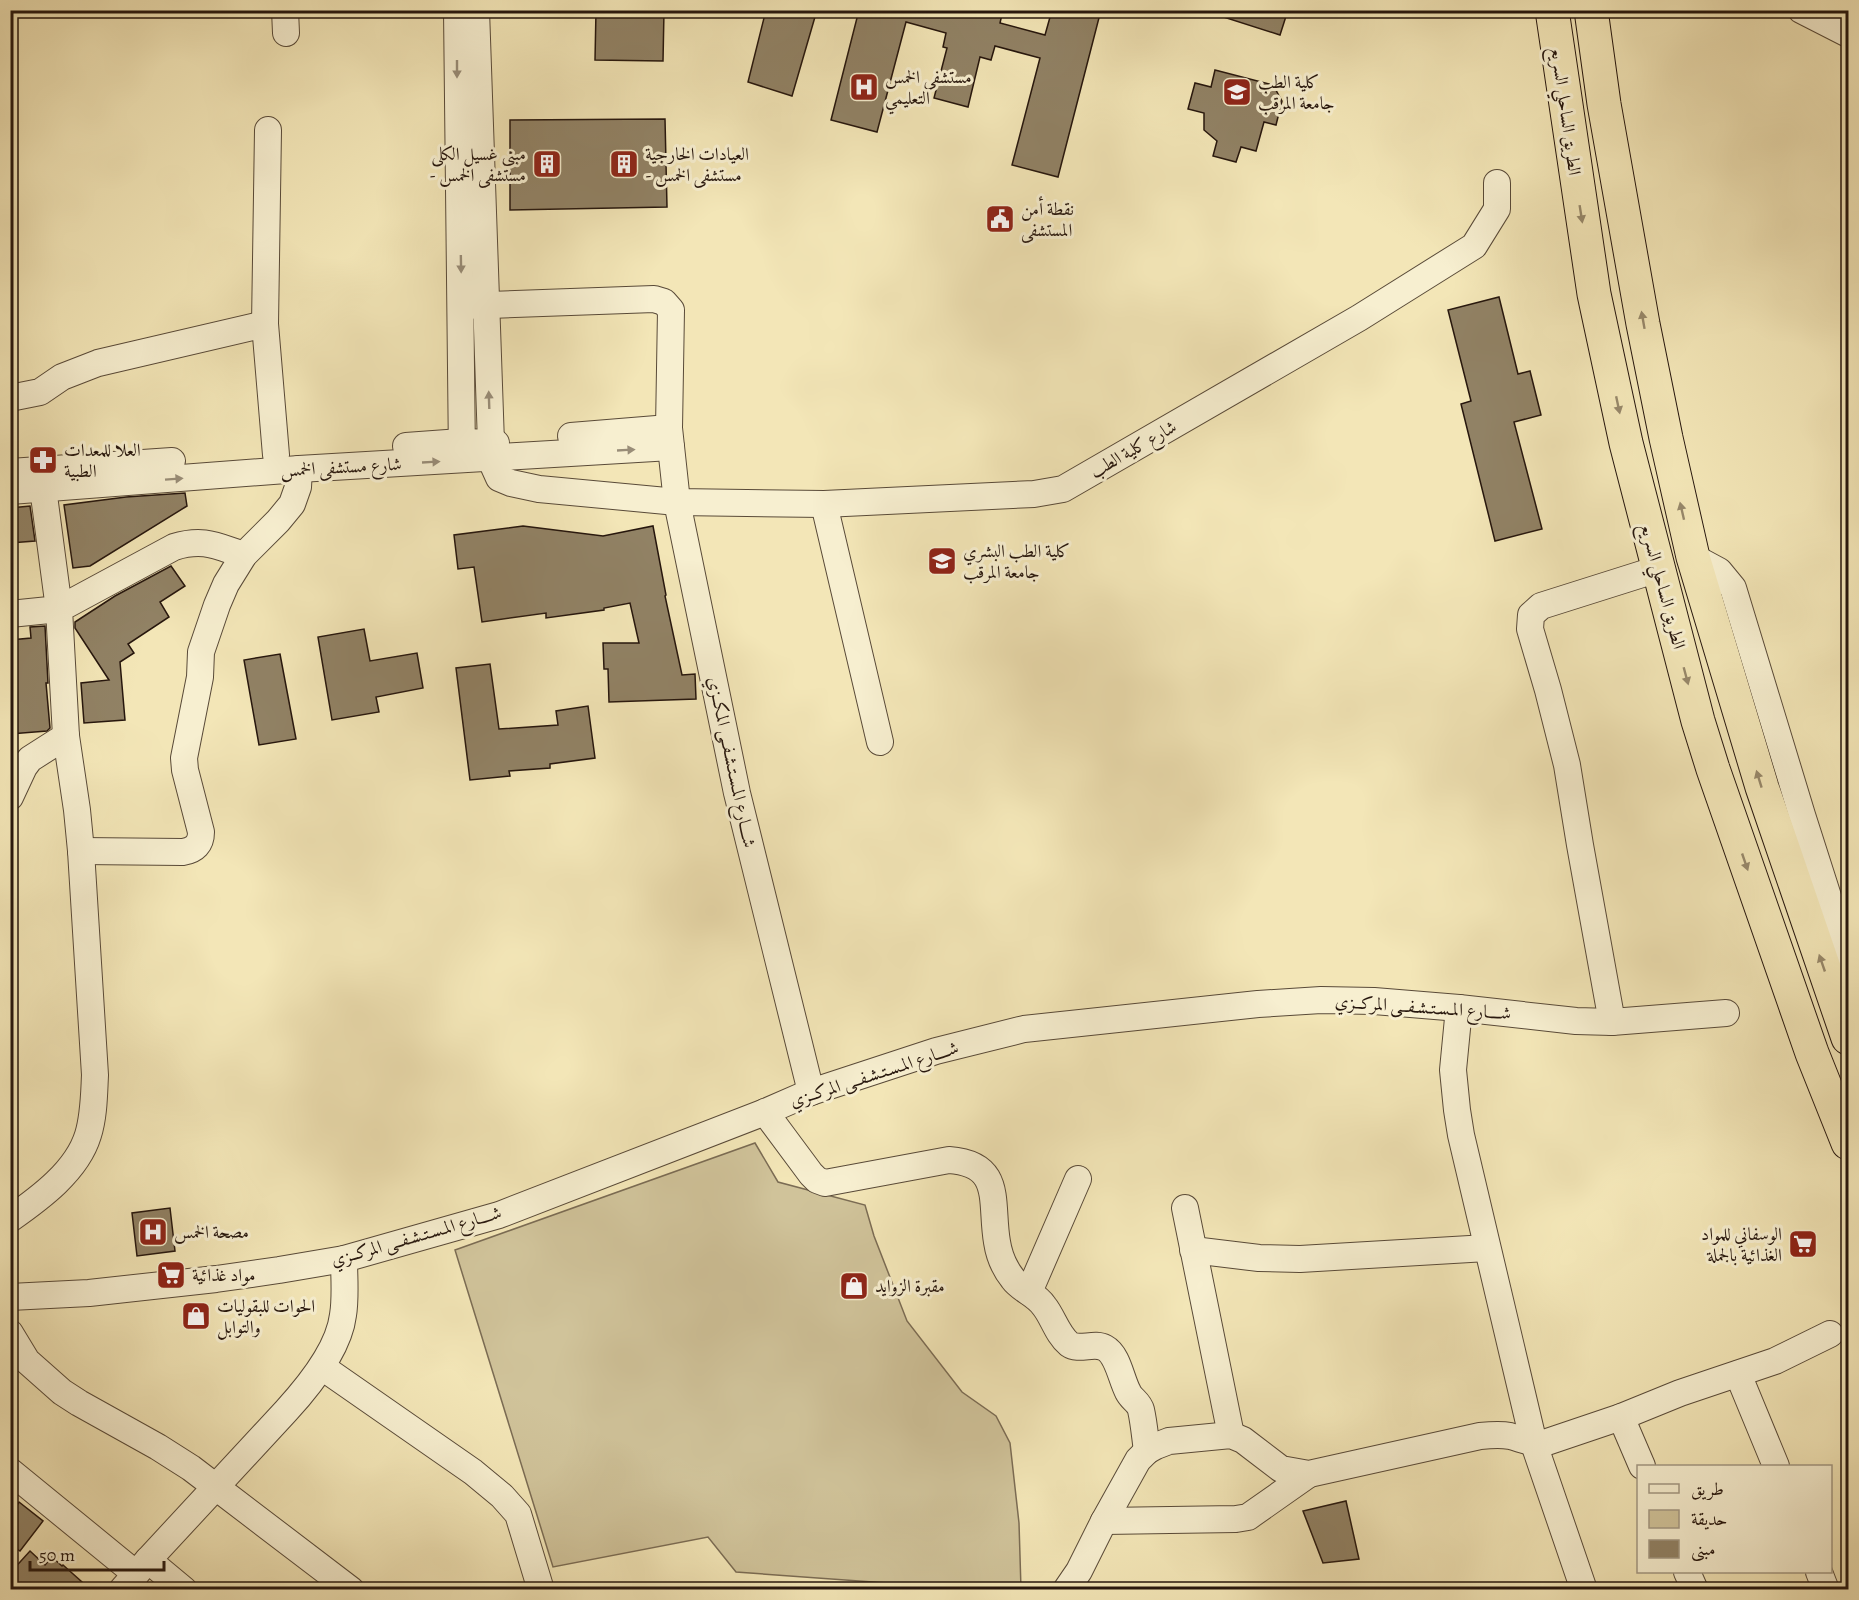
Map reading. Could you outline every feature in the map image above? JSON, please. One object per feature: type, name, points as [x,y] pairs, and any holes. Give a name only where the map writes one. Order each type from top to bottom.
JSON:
[{"type":"highway","name":"الطريق الساحلي السريع","points":[[1552,10],[1594,294],[1626,443],[1658,569],[1713,769],[1812,1053],[1848,1143]]},
{"type":"highway","name":"الطريق الساحلي السريع","points":[[1591,10],[1604,104],[1643,324],[1693,556],[1762,787],[1848,1038]]},
{"type":"street","points":[[457,10],[457,101],[474,306],[490,451]]},
{"type":"street","points":[[461,451],[474,306],[476,10]]},
{"type":"street","points":[[1801,10],[1848,34]]},
{"type":"street","points":[[268,130],[265,324],[276,455]]},
{"type":"street","name":"شارع كلية الطب","points":[[490,451],[499,478],[510,483],[539,489],[677,502],[825,504],[1035,494],[1063,489],[1359,318],[1474,246],[1497,209],[1497,183]]},
{"type":"street","name":"شــــارع المـسـتـشـفــى المكــزي","points":[[474,306],[654,299],[664,302],[670,310],[672,315],[670,438],[677,502],[737,793],[811,1092]]},
{"type":"street","points":[[10,398],[40,392],[62,377],[98,363],[265,324]]},
{"type":"street","name":"شارع مستشفى الخمس","points":[[10,472],[276,455],[490,451],[670,438]]},
{"type":"street","name":"شارع مستشفى الخمس","points":[[10,491],[299,469],[461,451]]},
{"type":"street","points":[[81,851],[183,852],[198,846],[201,832],[184,758],[200,677],[201,652],[226,584],[244,555],[292,504],[298,487],[299,469]]},
{"type":"street","points":[[10,1219],[64,1174],[77,1157],[88,1136],[95,1075],[81,851],[66,736],[59,609],[43,489]]},
{"type":"street","points":[[825,504],[880,742]]},
{"type":"street","points":[[10,614],[59,609],[174,547],[187,543],[197,541],[209,543],[244,555]]},
{"type":"street","points":[[1693,556],[1719,572],[1733,588],[1841,917],[1848,959]]},
{"type":"street","points":[[1612,1022],[1567,765],[1530,629],[1531,615],[1541,606],[1658,569]]},
{"type":"street","points":[[10,797],[30,759],[66,736]]},
{"type":"street","name":"شــــارع المـسـتـشـفــى المركــزي","points":[[10,1297],[89,1293],[216,1280],[344,1258],[499,1215],[811,1092],[936,1051],[1024,1029],[1258,1004],[1321,1000],[1374,1001],[1544,1018],[1612,1022],[1726,1013]]},
{"type":"street","points":[[1459,1008],[1453,1070],[1456,1110],[1534,1444],[1584,1590]]},
{"type":"street","points":[[765,1112],[811,1174],[817,1180],[825,1183],[949,1160],[964,1161],[979,1168],[988,1178],[994,1195],[997,1241],[1008,1273],[1015,1282],[1045,1307],[1070,1345],[1101,1346],[1112,1353],[1128,1392],[1141,1409],[1147,1451]]},
{"type":"street","points":[[1029,1292],[1078,1179]]},
{"type":"street","points":[[1185,1208],[1230,1435]]},
{"type":"street","points":[[1193,1250],[1259,1258],[1300,1258],[1487,1248]]},
{"type":"street","points":[[136,1574],[305,1390],[322,1367],[339,1331],[343,1316],[344,1258]]},
{"type":"street","points":[[10,1333],[27,1361],[62,1392],[158,1447],[217,1487],[351,1590]]},
{"type":"street","points":[[1104,1521],[1236,1520],[1258,1510],[1310,1474],[1494,1434],[1534,1444],[1553,1440],[1775,1361],[1830,1334]]},
{"type":"street","points":[[322,1367],[473,1472],[502,1496],[518,1514],[541,1590]]},
{"type":"street","points":[[1738,1374],[1775,1465]]},
{"type":"street","points":[[1621,1417],[1641,1465]]},
{"type":"street","points":[[1066,1590],[1079,1571],[1138,1460],[1147,1451],[1169,1441],[1230,1435],[1243,1440],[1281,1469],[1310,1474]]},
{"type":"street","points":[[10,1471],[136,1574],[184,1590]]},
{"type":"street","points":[[1687,1573],[1695,1590]]},
{"type":"street","points":[[1819,1573],[1826,1590]]},
{"type":"green space","points":[[755,1143],[778,1182],[865,1205],[874,1236],[907,1321],[962,1392],[996,1416],[1010,1443],[1019,1523],[1021,1589],[970,1589],[736,1572],[708,1537],[553,1567],[455,1250]]},
{"type":"building","points":[[766,10],[817,10],[792,96],[748,82]]},
{"type":"building","name":"مستشفى الخمس التعليمي","points":[[859,10],[1003,10],[1000,23],[1045,35],[1052,10],[1101,10],[1058,177],[1012,165],[1040,58],[995,46],[991,60],[980,57],[968,107],[934,98],[947,48],[943,47],[946,33],[906,22],[877,132],[831,120]]},
{"type":"building","points":[[1214,10],[1288,10],[1280,35],[1214,14]]},
{"type":"building","points":[[596,11],[664,11],[663,61],[595,60]]},
{"type":"building","points":[[1215,70],[1273,85],[1282,101],[1276,125],[1264,122],[1256,151],[1241,147],[1236,162],[1213,156],[1217,141],[1204,130],[1204,113],[1188,109],[1195,83],[1211,87]]},
{"type":"building","points":[[665,119],[667,207],[510,210],[510,120]]},
{"type":"building","points":[[1499,297],[1518,374],[1530,371],[1541,415],[1514,422],[1542,529],[1495,541],[1461,404],[1471,401],[1448,310]]},
{"type":"building","points":[[185,493],[187,506],[90,566],[73,568],[64,505],[126,497]]},
{"type":"building","points":[[30,506],[35,541],[10,543],[10,508]]},
{"type":"building","points":[[523,526],[603,536],[653,526],[682,675],[695,674],[696,699],[609,702],[608,669],[604,669],[603,643],[639,643],[630,603],[604,608],[604,610],[546,618],[546,613],[482,622],[474,567],[458,569],[454,535]]},
{"type":"building","points":[[171,566],[185,586],[160,602],[169,617],[128,644],[134,653],[120,662],[125,720],[84,723],[81,683],[109,680],[75,628],[75,622],[115,596]]},
{"type":"building","points":[[45,626],[50,728],[47,731],[10,734],[10,640],[31,638],[30,627]]},
{"type":"building","points":[[364,629],[370,661],[417,653],[423,688],[376,697],[379,712],[332,720],[318,637]]},
{"type":"building","points":[[280,654],[296,739],[259,745],[244,660]]},
{"type":"building","points":[[490,664],[499,729],[558,725],[556,711],[588,706],[595,758],[550,764],[550,768],[509,771],[510,776],[470,780],[456,668]]},
{"type":"building","name":"مصحة الخمس","points":[[170,1208],[175,1251],[137,1256],[132,1213]]},
{"type":"building","points":[[1346,1501],[1359,1559],[1323,1563],[1303,1511]]},
{"type":"building","points":[[19,1502],[43,1521],[20,1551],[10,1544],[10,1517]]},
{"type":"building","points":[[30,1551],[45,1565],[52,1557],[91,1590],[23,1590],[10,1578],[10,1573]]},
{"type":"place","name":"مستشفى الخمس التعليمي","points":[[864,87]]},
{"type":"place","name":"كلية الطب جامعة المرقب","points":[[1237,92]]},
{"type":"place","name":"مبنى غسيل الكلى - مستشفى الخمس","points":[[547,164]]},
{"type":"place","name":"العيادات الخارجية - مستشفى الخمس","points":[[624,164]]},
{"type":"place","name":"نقطة أمن المستشفى","points":[[1000,219]]},
{"type":"place","name":"العلا للمعدات الطبية","points":[[43,460]]},
{"type":"place","name":"كلية الطب البشري جامعة المرقب","points":[[942,561]]},
{"type":"place","name":"مصحة الخمس","points":[[153,1232]]},
{"type":"place","name":"الوسفاني للمواد الغذائية بالجملة","points":[[1803,1244]]},
{"type":"place","name":"مواد غذائية","points":[[171,1275]]},
{"type":"place","name":"مقبرة الزوايد","points":[[854,1286]]},
{"type":"place","name":"الحوات للبقوليات والتوابل","points":[[196,1316]]}]
